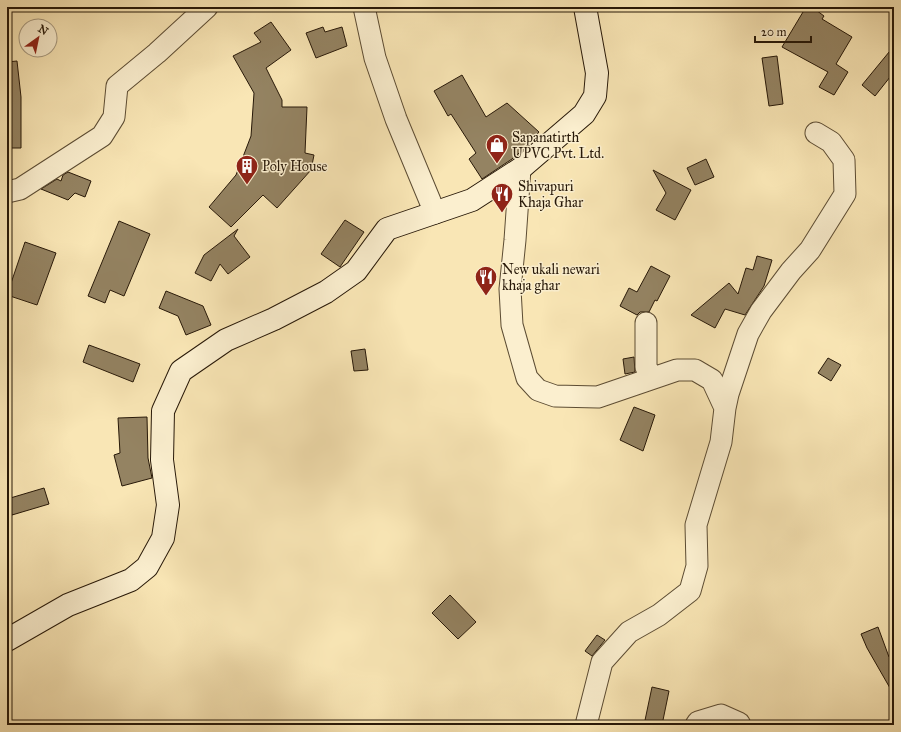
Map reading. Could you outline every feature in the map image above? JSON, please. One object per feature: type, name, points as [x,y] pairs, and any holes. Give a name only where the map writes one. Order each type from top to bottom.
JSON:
[{"type":"street","points":[[7,192],[20,189],[102,136],[114,117],[117,86],[157,53],[207,7]]},
{"type":"street","points":[[364,7],[377,65],[396,119],[435,213]]},
{"type":"street","points":[[7,640],[68,605],[131,580],[147,567],[163,538],[168,505],[162,460],[163,411],[181,372],[226,340],[274,319],[326,292],[356,271],[387,229],[472,200],[520,169],[584,114],[595,96],[597,73],[585,7]]},
{"type":"street","points":[[586,725],[602,662],[629,632],[659,615],[690,591],[697,566],[696,525],[721,442],[728,394],[748,334],[761,311],[791,271],[810,250],[845,194],[844,160],[831,142],[816,133]]},
{"type":"street","points":[[520,169],[510,289],[512,325],[527,378],[538,390],[555,396],[598,397],[677,370],[695,370],[712,380],[725,408]]},
{"type":"street","points":[[646,322],[646,367],[652,378]]},
{"type":"street","points":[[696,725],[698,722],[721,715],[740,725]]},
{"type":"building","points":[[806,7],[812,7],[824,16],[822,19],[852,37],[836,64],[848,72],[834,95],[819,87],[828,72],[782,47]]},
{"type":"building","points":[[271,22],[291,50],[266,68],[282,100],[282,107],[307,107],[305,153],[314,155],[311,170],[277,208],[263,195],[231,227],[209,207],[236,175],[251,136],[254,93],[233,56],[261,42],[254,33]]},
{"type":"building","points":[[323,27],[325,32],[342,27],[347,46],[316,58],[306,33]]},
{"type":"building","points":[[894,46],[894,72],[875,96],[862,85]]},
{"type":"building","points":[[777,56],[783,104],[769,106],[762,58]]},
{"type":"building","points":[[17,61],[21,97],[21,148],[7,148],[7,62]]},
{"type":"building","points":[[462,75],[486,117],[507,103],[539,132],[525,148],[512,159],[482,179],[469,159],[476,153],[451,114],[448,116],[434,91]]},
{"type":"building","points":[[706,159],[714,177],[695,185],[687,168]]},
{"type":"building","points":[[653,170],[691,190],[675,220],[656,210],[666,193]]},
{"type":"building","points":[[68,172],[91,181],[85,197],[75,193],[68,200],[41,189],[57,179],[61,181],[63,175]]},
{"type":"building","points":[[345,220],[364,232],[340,267],[321,254]]},
{"type":"building","points":[[119,221],[150,234],[124,296],[110,290],[105,303],[88,296]]},
{"type":"building","points":[[238,229],[234,236],[250,257],[228,274],[220,264],[211,281],[195,273],[204,255]]},
{"type":"building","points":[[25,242],[56,253],[37,305],[7,295]]},
{"type":"building","points":[[757,256],[772,260],[764,286],[745,315],[725,309],[715,328],[691,315],[729,283],[738,294],[746,268],[753,270]]},
{"type":"building","points":[[651,266],[670,276],[657,301],[655,300],[649,312],[640,312],[637,315],[620,306],[629,288],[637,292]]},
{"type":"building","points":[[166,291],[203,306],[211,325],[186,335],[178,316],[159,308]]},
{"type":"building","points":[[89,345],[140,364],[133,382],[83,362]]},
{"type":"building","points":[[365,349],[368,370],[354,371],[351,351]]},
{"type":"building","points":[[634,357],[635,372],[625,374],[623,359]]},
{"type":"building","points":[[828,358],[841,365],[831,381],[818,373]]},
{"type":"building","points":[[634,407],[655,415],[643,451],[620,440]]},
{"type":"building","points":[[147,417],[148,458],[152,478],[122,486],[114,455],[120,453],[118,418]]},
{"type":"building","points":[[44,488],[49,504],[12,515],[7,499]]},
{"type":"building","points":[[450,595],[476,622],[458,639],[432,613]]},
{"type":"building","points":[[878,627],[889,657],[894,653],[894,695],[867,648],[861,634]]},
{"type":"building","points":[[597,635],[605,640],[592,656],[585,651]]},
{"type":"building","points":[[652,687],[669,691],[662,725],[644,725]]},
{"type":"place","name":"Sapanatirth UPVC Pvt. Ltd.","points":[[497,164]]},
{"type":"place","name":"Poly House","points":[[247,186]]},
{"type":"place","name":"Shivapuri Khaja Ghar","points":[[502,214]]},
{"type":"place","name":"New ukali newari khaja ghar","points":[[486,296]]}]
